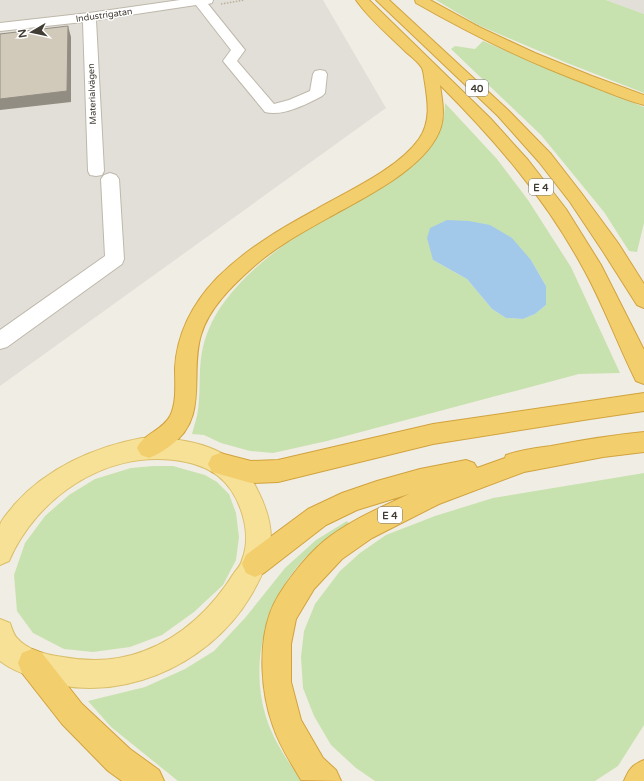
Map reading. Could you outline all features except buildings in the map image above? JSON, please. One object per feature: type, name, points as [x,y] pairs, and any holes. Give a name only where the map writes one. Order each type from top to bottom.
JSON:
[{"type":"highway","name":"E 4","points":[[362,0],[491,128],[553,203],[596,270],[624,326],[644,375]]},
{"type":"highway","name":"40","points":[[382,0],[503,113],[546,158],[607,242],[644,300]]},
{"type":"highway","points":[[421,0],[451,18],[514,49],[615,90],[644,100]]},
{"type":"highway","points":[[149,448],[173,430],[179,420],[184,406],[188,344],[196,322],[206,306],[223,285],[241,267],[269,246],[306,222],[410,160],[422,146],[433,129],[436,115],[430,68]]},
{"type":"highway","points":[[220,464],[251,472],[278,471],[433,434],[644,402]]},
{"type":"highway","name":"E 4","points":[[325,781],[312,769],[287,725],[277,682],[277,644],[284,614],[305,580],[314,570],[333,550],[363,529],[431,496],[527,460],[603,447],[644,442]]},
{"type":"highway","points":[[254,564],[317,516],[351,501],[376,492],[420,480],[527,460]]},
{"type":"highway","points":[[32,663],[72,714],[119,760],[148,781]]},
{"type":"highway","points":[[640,781],[644,776]]},
{"type":"main road","points":[[1,546],[21,516],[43,493],[68,475],[94,461],[121,452],[149,448],[174,449],[198,454],[220,464],[236,478],[248,495],[256,516],[258,539],[254,564],[237,596],[211,625],[180,649],[143,666],[104,674],[66,674],[32,663],[2,643]]},
{"type":"street","name":"Industrigatan","points":[[0,27],[89,17],[203,1]]},
{"type":"street","points":[[203,1],[238,50],[230,61],[270,109],[294,104],[317,93],[320,74]]},
{"type":"street","name":"Materialvägen","points":[[0,341],[115,259],[103,175],[89,17]]},
{"type":"shaded area","points":[[0,0],[323,0],[386,108],[0,386]]},
{"type":"shaded area","points":[[606,0],[644,0],[644,14]]},
{"type":"green space","points":[[436,0],[606,0],[644,14],[644,93],[567,63],[478,25]]},
{"type":"green space","points":[[483,41],[644,107],[644,223],[637,252],[629,251],[604,212],[541,135],[451,49],[455,46],[475,49]]},
{"type":"green space","points":[[445,103],[497,159],[528,200],[571,267],[620,373],[579,374],[327,441],[273,453],[250,451],[221,443],[204,435],[192,434],[198,410],[201,355],[203,347],[212,322],[235,288],[258,265],[297,236],[325,218],[402,174],[419,160],[433,144],[442,125]],"holes":[[[433,260],[531,260],[546,286],[546,305],[535,314],[523,319],[506,318],[492,309],[467,279]]]},
{"type":"green space","points":[[173,466],[205,475],[217,482],[229,494],[236,513],[239,537],[236,560],[223,585],[194,612],[162,635],[130,647],[93,652],[64,649],[33,633],[17,611],[14,575],[25,543],[45,516],[69,495],[95,479],[131,468]]},
{"type":"green space","points":[[644,473],[644,725],[618,766],[595,781],[375,781],[356,768],[331,745],[314,716],[303,688],[301,657],[304,631],[315,604],[340,571],[360,553],[386,535],[435,516],[493,498]]},
{"type":"green space","points":[[347,521],[349,524],[308,555],[290,576],[279,594],[271,613],[264,634],[260,654],[259,675],[261,696],[266,717],[277,742],[301,781],[178,781],[111,727],[88,701],[145,687],[185,669],[214,651],[245,618],[285,568],[316,540]]},
{"type":"water","points":[[447,220],[469,221],[490,225],[512,238],[531,260],[546,286],[546,305],[535,314],[523,319],[506,318],[492,309],[467,279],[433,260],[427,238],[430,228]]}]
